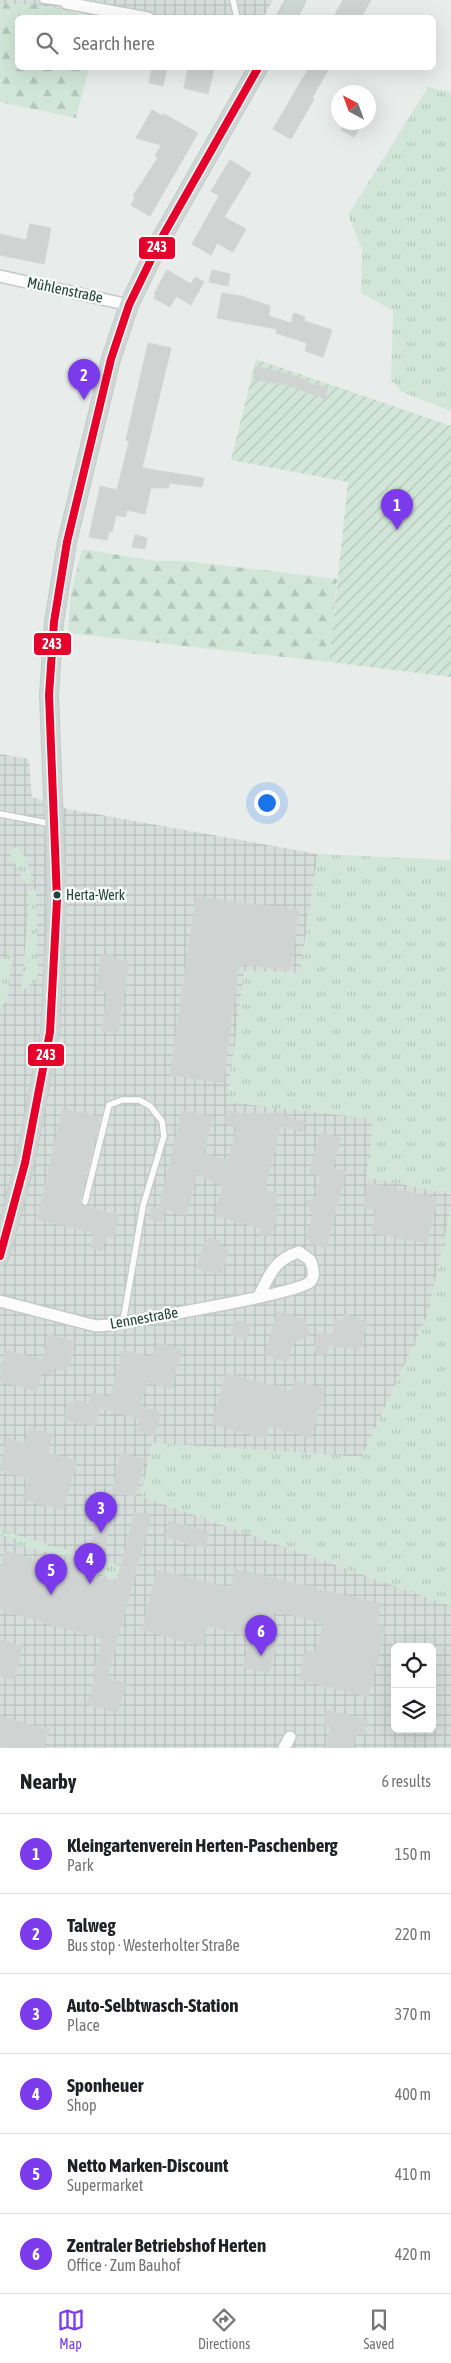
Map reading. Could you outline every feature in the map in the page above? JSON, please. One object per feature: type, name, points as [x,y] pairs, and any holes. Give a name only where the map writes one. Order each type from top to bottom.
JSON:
[{"type":"main road","points":[[288,15],[296,0]]},
{"type":"main road","points":[[0,1256],[25,1163],[50,1032],[56,945],[49,694],[54,622],[67,542],[111,359],[129,305],[161,239],[257,70]]},
{"type":"street","points":[[66,3],[132,15]]},
{"type":"street","name":"Mühlenstraße","points":[[0,276],[129,305]]},
{"type":"street","name":"Lennestraße","points":[[0,1301],[96,1326],[123,1322],[259,1296],[302,1287],[311,1281],[313,1270],[310,1260],[298,1252],[285,1256],[272,1270],[259,1296]]},
{"type":"street","points":[[284,1748],[290,1738]]},
{"type":"lane","points":[[43,0],[66,3]]},
{"type":"lane","points":[[233,0],[236,15]]},
{"type":"lane","points":[[0,814],[54,824]]},
{"type":"lane","points":[[85,1202],[109,1106],[122,1100],[139,1100],[150,1106],[162,1121],[164,1136],[143,1206],[123,1322]]},
{"type":"shaded area","points":[[0,0],[273,0],[265,15],[88,15],[71,10],[20,4],[0,4]]},
{"type":"shaded area","points":[[0,754],[29,759],[32,797],[68,809],[318,854],[300,973],[244,971],[374,1119],[367,1177],[451,1194],[451,1209],[428,1314],[362,1457],[153,1443],[141,1496],[451,1606],[451,1748],[0,1748]]},
{"type":"green space","points":[[0,4],[44,6],[82,15],[15,15],[15,70],[88,70],[76,118],[0,102]]},
{"type":"green space","points":[[428,87],[451,92],[451,411],[402,392],[391,380],[393,310],[361,293],[362,249],[348,215]]},
{"type":"green space","points":[[256,359],[451,426],[451,677],[329,662],[348,482],[231,460]]},
{"type":"green space","points":[[82,549],[156,561],[186,561],[337,579],[329,662],[68,633],[71,593]]},
{"type":"green space","points":[[451,760],[451,1194],[367,1177],[373,1119],[227,1102],[244,971],[300,973],[318,854],[450,860]]},
{"type":"green space","points":[[17,847],[27,859],[33,882],[25,883],[9,852]]},
{"type":"green space","points":[[27,890],[36,890],[38,973],[35,981],[21,992],[29,906]]},
{"type":"green space","points":[[13,951],[7,1001],[0,1007],[0,961]]},
{"type":"green space","points":[[451,1209],[451,1606],[141,1496],[153,1443],[362,1457],[428,1314]]},
{"type":"green space","points":[[0,1530],[121,1566],[116,1579],[86,1570],[88,1561],[15,1545],[17,1539],[0,1535]]},
{"type":"building","points":[[343,0],[371,0],[363,15],[335,15]]},
{"type":"building","points":[[152,70],[167,70],[163,86],[149,83]]},
{"type":"building","points":[[188,70],[214,70],[208,94],[184,88]]},
{"type":"building","points":[[308,70],[328,70],[291,139],[273,129]]},
{"type":"building","points":[[152,110],[163,116],[164,114],[198,133],[150,216],[131,205],[135,197],[133,196],[158,158],[155,156],[161,145],[136,138]]},
{"type":"building","points":[[341,130],[358,130],[354,137]]},
{"type":"building","points":[[230,160],[251,173],[224,217],[246,229],[233,252],[217,243],[211,255],[192,244],[219,196],[211,191]]},
{"type":"building","points":[[30,224],[51,228],[44,264],[0,255],[0,234],[26,240]]},
{"type":"building","points":[[167,270],[191,284],[195,277],[204,282],[191,305],[176,296],[170,307],[154,298],[156,295],[154,294]]},
{"type":"building","points":[[212,270],[230,274],[228,286],[209,282]]},
{"type":"building","points":[[222,293],[241,296],[270,306],[269,316],[291,323],[294,313],[305,317],[304,321],[332,330],[323,357],[305,351],[307,343],[276,333],[277,329],[217,318]]},
{"type":"building","points":[[148,343],[171,348],[142,468],[204,478],[202,487],[170,483],[168,488],[151,488],[145,514],[127,510],[125,517],[116,515],[112,532],[109,531],[107,540],[89,537],[100,486],[117,490],[129,441],[126,440]]},
{"type":"building","points":[[256,366],[295,376],[308,381],[307,383],[328,387],[325,399],[288,385],[253,379]]},
{"type":"building","points":[[135,535],[147,538],[145,549],[132,547]]},
{"type":"building","points":[[196,897],[299,910],[290,970],[239,964],[223,1083],[170,1075]]},
{"type":"building","points":[[101,955],[112,956],[112,959],[129,961],[118,1033],[102,1031],[108,992],[96,990]]},
{"type":"building","points":[[63,1109],[100,1117],[79,1205],[119,1215],[114,1238],[106,1236],[102,1251],[91,1248],[95,1233],[37,1219]]},
{"type":"building","points":[[227,1110],[242,1114],[284,1113],[284,1116],[305,1122],[302,1132],[281,1126],[264,1190],[278,1194],[274,1208],[280,1209],[270,1237],[259,1234],[261,1228],[215,1216],[223,1186],[197,1174],[186,1215],[159,1208],[182,1111],[213,1117],[203,1154],[228,1160],[237,1127],[224,1122]]},
{"type":"building","points":[[321,1132],[341,1138],[333,1168],[346,1172],[326,1248],[309,1243],[310,1239],[306,1238],[313,1214],[306,1202],[316,1197],[321,1176],[309,1173]]},
{"type":"building","points":[[368,1183],[437,1198],[427,1243],[372,1233],[376,1210],[363,1207]]},
{"type":"building","points":[[152,1207],[165,1211],[162,1222],[149,1219]]},
{"type":"building","points":[[208,1238],[220,1241],[219,1246],[229,1249],[221,1275],[197,1268],[204,1243],[207,1244]]},
{"type":"building","points":[[277,1312],[303,1319],[311,1334],[293,1343],[287,1362],[265,1355]]},
{"type":"building","points":[[345,1314],[367,1322],[360,1350],[329,1345],[327,1353],[323,1356],[318,1355],[314,1349],[318,1333],[332,1336],[336,1319],[343,1321]]},
{"type":"building","points":[[235,1320],[251,1324],[246,1340],[231,1335]]},
{"type":"building","points":[[49,1334],[75,1342],[67,1372],[54,1368],[52,1375],[42,1372],[37,1391],[0,1381],[0,1372],[6,1350],[42,1360]]},
{"type":"building","points":[[157,1343],[182,1350],[171,1389],[147,1382],[140,1407],[161,1412],[155,1436],[137,1431],[140,1419],[100,1408],[95,1426],[64,1420],[69,1402],[74,1404],[75,1400],[89,1404],[92,1393],[110,1397],[123,1350],[153,1358]]},
{"type":"building","points":[[226,1373],[292,1391],[295,1381],[325,1389],[311,1438],[269,1426],[266,1439],[212,1424]]},
{"type":"building","points":[[29,1428],[53,1434],[48,1453],[77,1461],[63,1510],[23,1499],[29,1479],[0,1470],[7,1438],[25,1444]]},
{"type":"building","points":[[121,1453],[145,1459],[135,1497],[112,1491]]},
{"type":"building","points":[[101,1508],[114,1511],[97,1576],[117,1582],[135,1512],[151,1516],[107,1678],[126,1684],[117,1713],[87,1704],[96,1675],[93,1674],[102,1639],[0,1610],[0,1572],[5,1551],[65,1567],[68,1557],[87,1562]]},
{"type":"building","points":[[169,1521],[209,1532],[205,1548],[165,1537]]},
{"type":"building","points":[[235,1569],[381,1604],[376,1625],[386,1627],[368,1697],[299,1679],[306,1650],[316,1653],[323,1624],[313,1620],[274,1611],[267,1640],[277,1643],[269,1673],[243,1667],[251,1636],[207,1626],[202,1646],[142,1630],[157,1570],[231,1588]]},
{"type":"building","points":[[0,1640],[23,1646],[14,1680],[0,1676]]},
{"type":"building","points":[[326,1710],[368,1720],[364,1735],[357,1733],[352,1748],[328,1748],[329,1745],[326,1745],[331,1727],[323,1725]]},
{"type":"building","points":[[0,1716],[49,1730],[44,1748],[0,1748]]},
{"type":"transit line","name":"243","points":[[0,1256],[25,1163],[50,1032],[57,900],[49,695],[54,622],[67,542],[111,359],[129,305],[161,239],[257,70]]},
{"type":"place","name":"Talweg","points":[[84,400]]},
{"type":"place","name":"Kleingartenverein Herten-Paschenberg","points":[[397,530]]},
{"type":"place","name":"Herta-Werk","points":[[57,895]]},
{"type":"place","name":"Auto-Selbtwasch-Station","points":[[101,1533]]},
{"type":"place","name":"Sponheuer","points":[[90,1584]]},
{"type":"place","name":"Netto Marken-Discount","points":[[51,1595]]},
{"type":"place","name":"Zentraler Betriebshof Herten","points":[[261,1656]]}]
